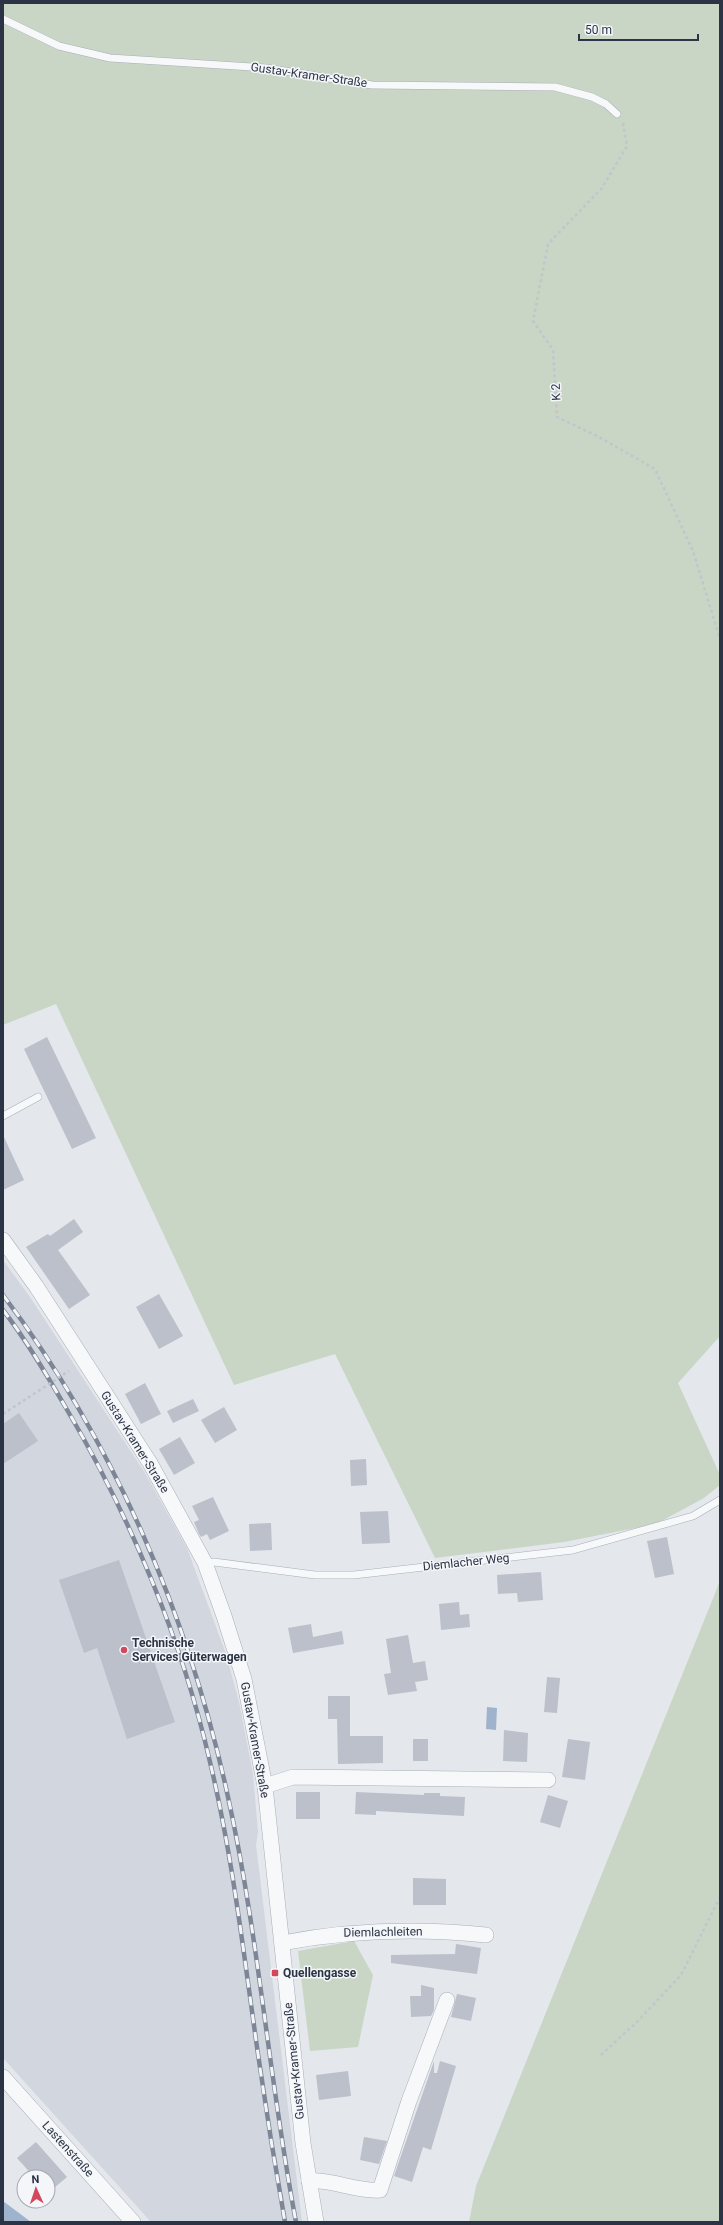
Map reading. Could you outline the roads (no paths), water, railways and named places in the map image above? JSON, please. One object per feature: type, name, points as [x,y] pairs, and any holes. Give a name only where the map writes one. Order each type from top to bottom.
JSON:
[{"type":"street","name":"Gustav-Kramer-Straße","points":[[3,1240],[36,1286],[150,1463],[205,1563],[224,1616],[244,1679],[265,1786],[302,2143],[316,2222]]},
{"type":"street","points":[[265,1786],[293,1778],[548,1780]]},
{"type":"street","name":"Diemlachleiten","points":[[282,1943],[352,1932],[456,1932],[486,1935]]},
{"type":"street","points":[[309,2181],[357,2189],[380,2190],[409,2101],[447,2000]]},
{"type":"street","name":"Lastenstraße","points":[[3,2077],[133,2222]]},
{"type":"lane","name":"Gustav-Kramer-Straße","points":[[3,20],[59,46],[110,58],[266,68],[372,85],[555,88],[592,97],[606,104],[617,114]]},
{"type":"lane","points":[[3,1116],[38,1097]]},
{"type":"lane","name":"Diemlacher Weg","points":[[205,1563],[214,1562],[315,1575],[354,1575],[573,1550],[693,1516],[720,1500]]},
{"type":"water","points":[[487,1707],[497,1708],[496,1730],[486,1729]]},
{"type":"water","points":[[3,2201],[31,2222],[3,2222]]},
{"type":"railway","points":[[3,1295],[43,1351],[80,1410],[113,1471],[169,1598],[192,1663],[212,1730],[239,1850],[256,1956],[278,2116],[296,2222]]},
{"type":"railway","points":[[3,1310],[52,1383],[112,1492],[152,1580],[185,1670],[210,1762],[232,1871],[267,2117],[285,2222]]},
{"type":"place","name":"Technische Services Güterwagen","points":[[124,1650]]},
{"type":"place","name":"Quellengasse","points":[[275,1973]]}]
